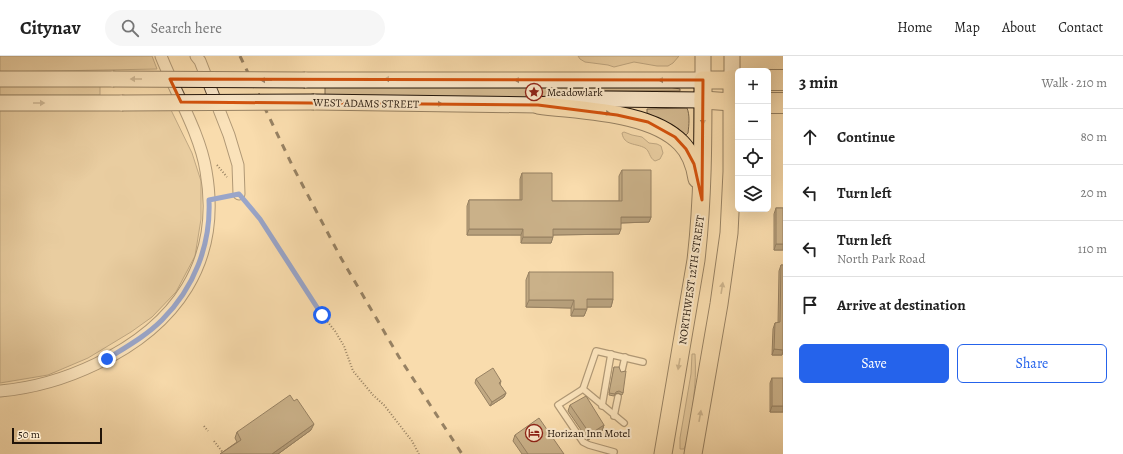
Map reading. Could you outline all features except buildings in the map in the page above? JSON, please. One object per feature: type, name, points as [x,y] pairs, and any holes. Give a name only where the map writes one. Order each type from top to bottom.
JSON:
[{"type":"highway","points":[[771,80],[783,80]]},
{"type":"highway","points":[[771,103],[783,103]]},
{"type":"main road","name":"NORTHWEST 12TH STREET","points":[[663,454],[696,260],[702,200],[703,56]]},
{"type":"main road","points":[[732,56],[735,80]]},
{"type":"main road","name":"WEST ADAMS STREET","points":[[0,80],[735,80]]},
{"type":"main road","name":"WEST ADAMS STREET","points":[[0,103],[314,102],[538,106],[605,100],[703,100],[735,102]]},
{"type":"main road","points":[[693,454],[726,261],[729,233],[735,102]]},
{"type":"main road","points":[[538,106],[617,115],[648,122],[662,129],[682,144],[689,154],[694,164],[702,200]]},
{"type":"street","points":[[0,391],[56,380],[82,371],[107,359],[131,344],[162,320],[174,307],[195,274],[202,257],[209,220],[206,170],[198,140],[160,56]]},
{"type":"street","points":[[196,56],[200,62],[231,142],[238,165],[239,194]]},
{"type":"lane","points":[[614,452],[582,442],[558,405],[582,389],[596,351],[643,362]]},
{"type":"lane","points":[[602,406],[611,354]]},
{"type":"lane","points":[[622,370],[624,357]]},
{"type":"lane","points":[[582,389],[624,423]]},
{"type":"lane","points":[[614,416],[618,397]]},
{"type":"path","points":[[239,194],[260,219],[322,315],[335,330],[344,346],[352,370],[373,395],[384,405],[412,441],[419,454]]},
{"type":"path","points":[[204,426],[208,431]]},
{"type":"path","points":[[214,441],[224,454]]},
{"type":"highlighted area","points":[[170,79],[703,80],[702,200],[694,164],[686,149],[675,137],[648,122],[617,115],[538,105],[181,102]]},
{"type":"shaded area","points":[[0,56],[152,56],[157,69],[0,72]]},
{"type":"shaded area","points":[[578,56],[679,56],[668,66],[657,66],[634,62],[614,67],[585,62]]},
{"type":"shaded area","points":[[0,86],[100,86],[100,95],[0,95]]},
{"type":"shaded area","points":[[325,86],[664,86],[680,89],[680,91],[602,91],[546,98],[325,95]]},
{"type":"shaded area","points":[[687,108],[689,123],[688,133],[686,135],[674,126],[647,113],[647,109]]},
{"type":"shaded area","points":[[0,109],[171,110],[192,153],[201,181],[201,219],[195,256],[176,292],[152,317],[131,332],[88,358],[48,375],[0,383]]},
{"type":"shaded area","points":[[624,132],[642,137],[649,143],[661,146],[663,153],[660,159],[655,161],[645,148],[631,144],[625,140],[622,133]]},
{"type":"shaded area","points":[[692,354],[695,354],[694,399],[686,444],[684,449],[680,449],[680,438],[691,374]]},
{"type":"railway","points":[[240,56],[293,167],[341,258],[399,357],[462,454]]},
{"type":"place","name":"Meadowlark","points":[[534,92]]},
{"type":"place","name":"Horizan Inn Motel","points":[[534,433]]},
{"type":"route","points":[[107,359],[131,344],[162,320],[174,307],[185,291],[195,274],[202,257],[209,220],[209,200],[239,194],[260,219],[322,315]]}]
